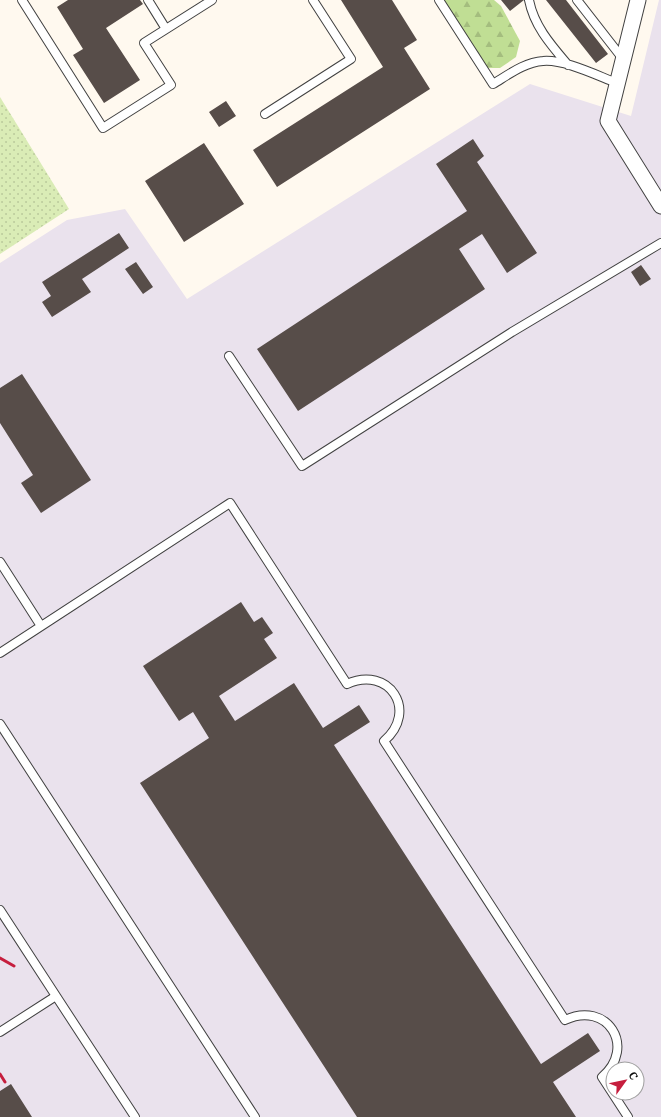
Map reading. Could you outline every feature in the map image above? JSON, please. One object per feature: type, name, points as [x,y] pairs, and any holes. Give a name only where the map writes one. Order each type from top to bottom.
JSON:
[{"type":"street","points":[[638,0],[608,121],[661,206]]},
{"type":"lane","points":[[22,0],[103,128],[171,85],[144,43],[212,0]]},
{"type":"lane","points":[[148,0],[166,29]]},
{"type":"lane","points":[[265,114],[351,59],[313,0]]},
{"type":"lane","points":[[439,0],[493,84],[521,68],[543,61],[568,65],[617,83]]},
{"type":"lane","points":[[529,0],[532,15],[535,20],[549,42],[568,65]]},
{"type":"lane","points":[[576,0],[623,59]]},
{"type":"lane","points":[[230,356],[302,466],[512,332],[661,243]]},
{"type":"lane","points":[[0,652],[230,503],[347,684],[365,678],[375,680],[384,684],[394,694],[400,707],[400,717],[392,735],[384,741],[565,1020],[584,1014],[598,1018],[610,1026],[618,1043],[618,1053],[610,1071],[602,1077],[628,1117]]},
{"type":"lane","points":[[0,562],[41,626]]},
{"type":"lane","points":[[0,724],[255,1117]]},
{"type":"lane","points":[[0,910],[135,1117]]},
{"type":"lane","points":[[0,1032],[56,996]]},
{"type":"shaded area","points":[[659,0],[661,0],[661,1117],[0,1117],[0,263],[67,220],[125,209],[187,299],[530,84],[631,116]]},
{"type":"green space","points":[[442,0],[494,0],[501,6],[520,41],[516,57],[500,68],[485,68]]},
{"type":"green space","points":[[0,97],[69,209],[0,254]]},
{"type":"building","points":[[68,0],[140,0],[143,4],[106,28],[140,80],[104,103],[73,55],[83,49],[57,7]]},
{"type":"building","points":[[341,0],[392,0],[417,40],[404,48],[430,89],[277,187],[253,150],[383,67]]},
{"type":"building","points":[[501,0],[524,0],[510,11]]},
{"type":"building","points":[[546,0],[566,0],[608,54],[596,63]]},
{"type":"building","points":[[226,101],[236,116],[219,127],[209,112]]},
{"type":"building","points":[[473,139],[484,156],[477,162],[537,253],[507,273],[482,234],[459,249],[485,289],[298,411],[257,349],[467,211],[436,164]]},
{"type":"building","points":[[204,143],[244,204],[184,242],[145,181]]},
{"type":"building","points":[[119,233],[129,248],[82,279],[91,292],[52,317],[42,302],[51,296],[42,282]]},
{"type":"building","points":[[136,262],[153,287],[143,294],[125,269]]},
{"type":"building","points":[[641,265],[651,279],[640,286],[631,272]]},
{"type":"building","points":[[22,374],[91,480],[41,513],[21,483],[33,475],[0,423],[0,388]]},
{"type":"building","points":[[241,602],[254,622],[262,617],[273,633],[264,639],[277,658],[219,696],[235,721],[294,683],[323,728],[359,705],[370,722],[334,745],[541,1064],[588,1033],[600,1051],[553,1082],[576,1117],[357,1117],[140,783],[209,738],[193,712],[179,721],[143,666]]},
{"type":"building","points":[[11,1084],[32,1117],[0,1117],[0,1091]]},
{"type":"railway","points":[[0,958],[14,966]]},
{"type":"railway","points":[[0,1074],[5,1082]]}]
